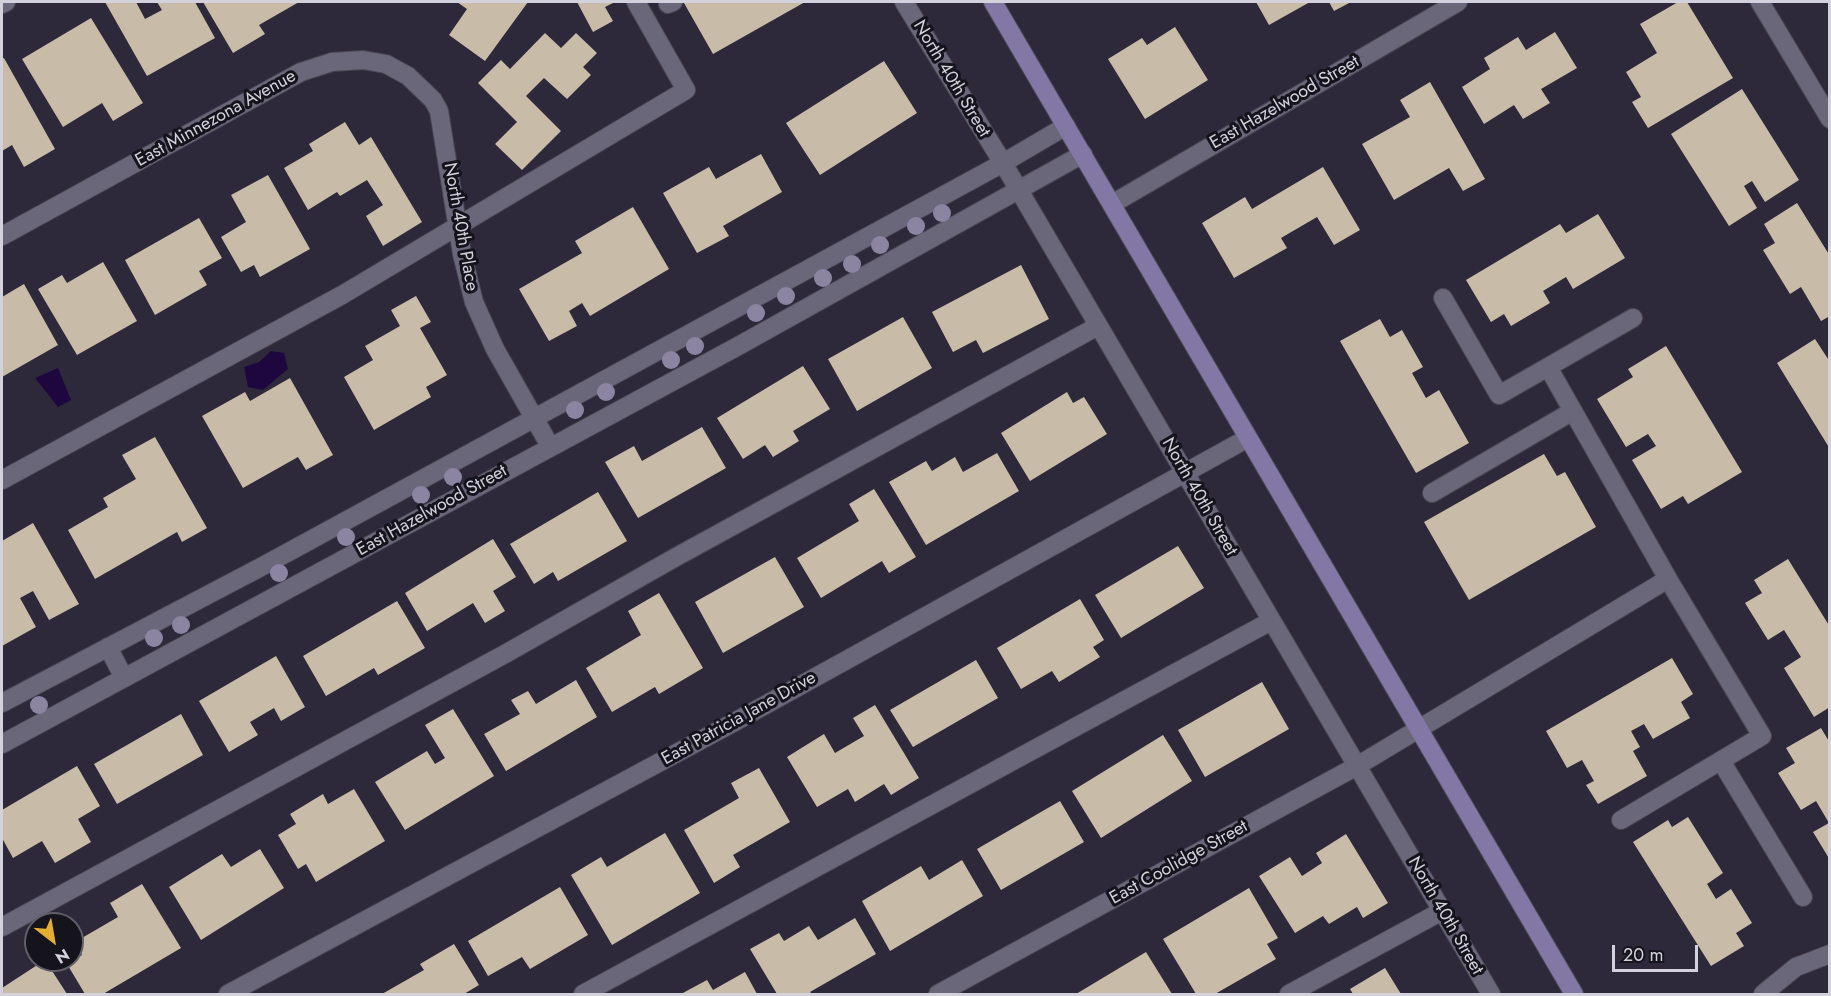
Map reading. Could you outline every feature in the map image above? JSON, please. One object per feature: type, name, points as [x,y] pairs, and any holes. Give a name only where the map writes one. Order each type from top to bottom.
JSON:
[{"type":"main road","points":[[993,2],[1574,994]]},
{"type":"street","points":[[2,4],[6,2]]},
{"type":"street","points":[[2,480],[342,295],[686,90],[636,2]]},
{"type":"street","name":"North 40th Street","points":[[904,2],[1019,191],[1491,994]]},
{"type":"street","name":"East Hazelwood Street","points":[[1112,204],[1458,2]]},
{"type":"street","points":[[1760,2],[1830,119]]},
{"type":"street","name":"East Minnezona Avenue","points":[[2,236],[301,72],[332,62],[363,60],[386,64],[408,76],[433,100]]},
{"type":"street","name":"North 40th Place","points":[[433,100],[444,131],[458,225],[474,302],[495,349],[550,446]]},
{"type":"street","name":"East Hazelwood Street","points":[[2,703],[535,418],[1003,164],[1066,126]]},
{"type":"street","name":"East Hazelwood Street","points":[[2,744],[740,345],[1083,154]]},
{"type":"street","points":[[1443,298],[1499,395],[1633,318]]},
{"type":"street","points":[[724,315],[740,345]]},
{"type":"street","points":[[2,927],[505,654],[676,557],[1098,326]]},
{"type":"street","points":[[1548,368],[1668,579],[1762,736],[1622,820]]},
{"type":"street","points":[[1432,493],[1573,411]]},
{"type":"street","name":"East Patricia Jane Drive","points":[[228,994],[729,725],[1248,438]]},
{"type":"street","name":"East Coolidge Street","points":[[938,994],[1357,766],[1668,579]]},
{"type":"street","points":[[583,994],[770,895],[1271,621]]},
{"type":"street","points":[[108,647],[124,678]]},
{"type":"street","points":[[1720,761],[1803,897]]},
{"type":"street","points":[[1289,994],[1442,911]]},
{"type":"street","points":[[1763,994],[1796,967],[1830,954]]},
{"type":"shaded area","points":[[271,351],[284,353],[288,369],[263,390],[248,387],[244,367],[259,362]]},
{"type":"shaded area","points":[[58,368],[71,400],[58,407],[35,378]]},
{"type":"building","points":[[105,2],[136,2],[145,19],[162,10],[157,2],[195,2],[215,38],[147,76]]},
{"type":"building","points":[[203,2],[299,2],[259,25],[265,34],[233,53]]},
{"type":"building","points":[[457,2],[528,2],[485,61],[449,35],[467,9]]},
{"type":"building","points":[[577,2],[615,2],[605,7],[613,21],[593,32]]},
{"type":"building","points":[[805,2],[713,54],[684,3]]},
{"type":"building","points":[[1256,2],[1310,2],[1269,25]]},
{"type":"building","points":[[1329,2],[1351,2],[1334,11]]},
{"type":"building","points":[[1678,2],[1687,2],[1733,78],[1648,128],[1632,102],[1641,97],[1626,72],[1657,53],[1640,24]]},
{"type":"building","points":[[91,18],[143,103],[113,121],[102,103],[63,127],[22,59]]},
{"type":"building","points":[[1175,27],[1208,80],[1145,119],[1108,59],[1142,38],[1147,45]]},
{"type":"building","points":[[1555,32],[1577,68],[1541,89],[1550,103],[1523,119],[1514,105],[1484,124],[1462,87],[1490,69],[1484,58],[1518,37],[1526,50]]},
{"type":"building","points":[[545,33],[561,48],[576,33],[597,53],[583,67],[591,75],[567,99],[544,78],[526,96],[561,131],[522,170],[495,144],[517,122],[478,83],[501,60],[510,69]]},
{"type":"building","points":[[4,58],[55,149],[24,167],[12,145],[2,151],[2,59]]},
{"type":"building","points":[[884,61],[917,113],[820,175],[786,123]]},
{"type":"building","points":[[1430,82],[1485,179],[1463,191],[1449,168],[1394,200],[1362,144],[1410,117],[1400,100]]},
{"type":"building","points":[[1742,89],[1799,180],[1765,202],[1752,181],[1744,186],[1757,208],[1729,226],[1671,134]]},
{"type":"building","points":[[345,122],[359,145],[371,137],[422,222],[383,246],[366,216],[383,205],[367,180],[340,196],[337,192],[308,210],[284,168],[313,151],[309,144]]},
{"type":"building","points":[[761,154],[782,192],[723,226],[729,236],[697,253],[663,193],[709,167],[716,179]]},
{"type":"building","points":[[1323,167],[1360,230],[1334,245],[1317,217],[1281,238],[1287,248],[1234,278],[1202,223],[1245,197],[1252,209]]},
{"type":"building","points":[[268,175],[310,249],[260,277],[254,265],[241,272],[221,237],[246,222],[231,195]]},
{"type":"building","points":[[1797,203],[1830,256],[1830,316],[1821,321],[1801,287],[1790,294],[1763,250],[1775,243],[1764,224]]},
{"type":"building","points":[[633,207],[669,269],[590,316],[582,303],[569,311],[577,326],[549,341],[519,289],[582,253],[575,241]]},
{"type":"building","points":[[1598,214],[1625,258],[1573,289],[1566,277],[1543,291],[1550,303],[1511,326],[1504,314],[1491,322],[1466,280],[1560,224],[1566,233]]},
{"type":"building","points":[[199,218],[222,258],[199,271],[207,285],[155,315],[125,260]]},
{"type":"building","points":[[103,262],[137,321],[77,355],[38,289],[62,275],[67,283]]},
{"type":"building","points":[[1021,265],[1049,319],[983,353],[976,340],[953,352],[932,312]]},
{"type":"building","points":[[24,284],[58,345],[2,377],[2,297]]},
{"type":"building","points":[[416,296],[431,322],[420,328],[447,375],[426,387],[431,397],[374,430],[344,377],[373,360],[365,346],[400,326],[391,310]]},
{"type":"building","points":[[903,317],[932,368],[857,411],[828,359]]},
{"type":"building","points":[[1380,319],[1390,337],[1402,330],[1423,367],[1412,373],[1426,398],[1439,390],[1469,443],[1416,473],[1340,341]]},
{"type":"building","points":[[1815,339],[1830,362],[1830,449],[1777,363]]},
{"type":"building","points":[[1666,346],[1742,472],[1688,504],[1683,496],[1661,509],[1632,460],[1656,446],[1648,434],[1626,447],[1597,399],[1633,377],[1628,369]]},
{"type":"building","points":[[803,366],[830,409],[793,431],[799,441],[773,457],[765,445],[743,459],[717,418]]},
{"type":"building","points":[[290,378],[333,455],[306,470],[298,457],[243,488],[202,416],[245,392],[250,401]]},
{"type":"building","points":[[1067,392],[1073,403],[1084,397],[1107,434],[1030,481],[1001,433]]},
{"type":"building","points":[[702,427],[726,468],[638,518],[605,462],[634,446],[642,461]]},
{"type":"building","points":[[155,437],[207,528],[182,542],[177,532],[95,579],[68,530],[108,507],[103,498],[136,479],[122,455]]},
{"type":"building","points":[[997,453],[1019,491],[926,545],[889,482],[926,461],[932,471],[955,457],[963,472]]},
{"type":"building","points":[[1544,454],[1557,476],[1565,472],[1596,527],[1469,600],[1424,522]]},
{"type":"building","points":[[874,489],[916,557],[889,573],[882,561],[821,598],[797,558],[859,521],[849,504]]},
{"type":"building","points":[[598,492],[627,541],[558,581],[553,572],[534,584],[510,544]]},
{"type":"building","points":[[33,523],[79,604],[49,620],[33,591],[20,598],[36,627],[2,646],[2,541]]},
{"type":"building","points":[[493,539],[516,577],[493,591],[505,611],[485,623],[473,603],[427,631],[405,593]]},
{"type":"building","points":[[1178,546],[1204,588],[1121,638],[1095,595]]},
{"type":"building","points":[[775,557],[804,607],[723,653],[695,602]]},
{"type":"building","points":[[1788,559],[1830,627],[1830,707],[1814,717],[1784,668],[1801,657],[1784,630],[1768,640],[1745,603],[1762,593],[1754,580]]},
{"type":"building","points":[[659,593],[703,668],[659,694],[655,687],[612,712],[586,668],[641,635],[628,611]]},
{"type":"building","points":[[1080,599],[1104,640],[1093,647],[1100,657],[1059,682],[1052,671],[1021,689],[997,648]]},
{"type":"building","points":[[397,601],[425,648],[378,675],[374,668],[326,696],[303,656]]},
{"type":"building","points":[[276,656],[305,707],[281,721],[274,708],[250,722],[258,735],[229,752],[199,701]]},
{"type":"building","points":[[1672,658],[1693,694],[1681,702],[1690,718],[1653,739],[1644,724],[1631,731],[1640,747],[1633,751],[1647,776],[1598,804],[1586,785],[1594,781],[1582,760],[1567,768],[1546,731]]},
{"type":"building","points":[[976,660],[998,698],[913,747],[890,710]]},
{"type":"building","points":[[576,680],[597,717],[506,771],[484,734],[520,714],[511,700],[528,691],[536,704]]},
{"type":"building","points":[[1262,682],[1289,729],[1205,777],[1178,730]]},
{"type":"building","points":[[875,705],[919,778],[891,795],[884,784],[855,802],[848,789],[817,807],[787,757],[824,734],[835,753],[864,736],[853,718]]},
{"type":"building","points":[[453,709],[494,776],[405,830],[375,782],[427,751],[435,764],[445,758],[425,725]]},
{"type":"building","points":[[181,714],[203,755],[117,804],[94,764]]},
{"type":"building","points":[[1821,728],[1830,743],[1830,860],[1813,832],[1829,823],[1816,801],[1801,810],[1778,773],[1795,763],[1786,748]]},
{"type":"building","points":[[1163,735],[1192,781],[1101,838],[1072,791]]},
{"type":"building","points":[[77,766],[100,806],[78,819],[91,842],[55,863],[42,841],[13,858],[2,838],[2,810]]},
{"type":"building","points":[[759,768],[790,822],[733,855],[740,867],[714,883],[684,830],[739,798],[731,783]]},
{"type":"building","points":[[354,789],[385,841],[316,882],[306,864],[298,869],[278,835],[296,824],[290,814],[323,794],[328,804]]},
{"type":"building","points":[[1060,801],[1084,842],[1001,890],[977,849]]},
{"type":"building","points":[[1688,817],[1723,873],[1707,884],[1716,899],[1731,889],[1752,923],[1736,933],[1744,946],[1711,966],[1633,842],[1668,820],[1672,827]]},
{"type":"building","points":[[665,833],[700,893],[612,945],[571,875],[601,857],[607,867]]},
{"type":"building","points":[[1346,834],[1388,903],[1363,918],[1357,907],[1329,924],[1323,916],[1295,933],[1259,876],[1290,857],[1302,876],[1322,863],[1316,853]]},
{"type":"building","points":[[260,849],[284,888],[201,940],[169,887],[222,854],[231,867]]},
{"type":"building","points":[[962,860],[983,896],[890,951],[862,901],[921,866],[929,880]]},
{"type":"building","points":[[142,884],[181,948],[103,994],[85,994],[72,972],[84,972],[84,937],[118,917],[110,903]]},
{"type":"building","points":[[560,887],[588,935],[530,969],[522,957],[488,976],[468,941]]},
{"type":"building","points":[[1249,888],[1278,938],[1267,944],[1276,959],[1215,994],[1196,994],[1163,939]]},
{"type":"building","points":[[855,918],[876,954],[810,992],[812,994],[777,994],[750,949],[779,933],[784,941],[809,926],[818,940]]},
{"type":"building","points":[[454,944],[479,985],[464,994],[382,994],[424,970],[420,964]]},
{"type":"building","points":[[1146,952],[1172,994],[1076,994]]},
{"type":"building","points":[[1385,968],[1401,994],[1353,994],[1350,989]]},
{"type":"building","points":[[27,972],[53,972],[67,994],[2,994],[2,988]]},
{"type":"building","points":[[745,972],[757,994],[681,994],[707,980],[713,990]]}]
